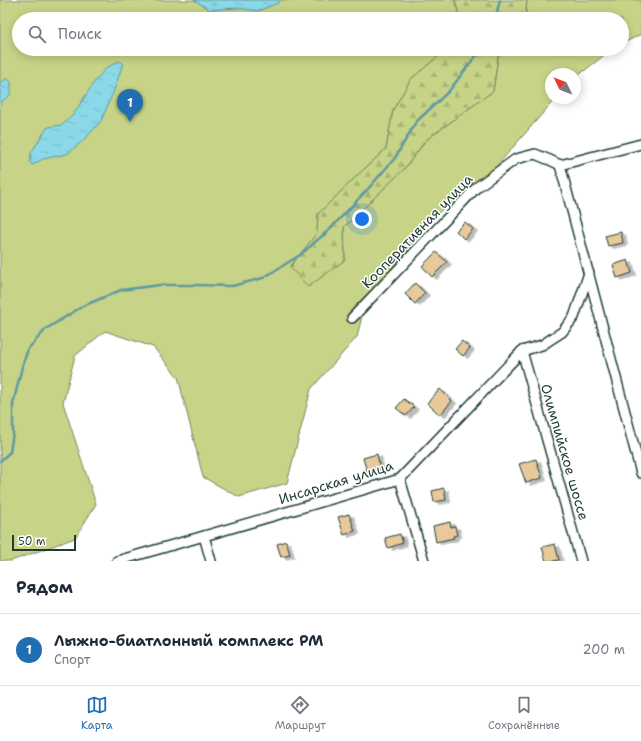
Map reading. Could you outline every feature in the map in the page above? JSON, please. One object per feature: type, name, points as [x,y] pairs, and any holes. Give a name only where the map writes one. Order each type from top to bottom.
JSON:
[{"type":"street","points":[[641,144],[560,165],[641,474]]},
{"type":"street","name":"Кооперативная улица","points":[[352,318],[476,188],[516,159],[535,154],[560,165]]},
{"type":"street","points":[[522,351],[542,345],[562,332],[574,317],[589,273]]},
{"type":"street","name":"Инсарская улица","points":[[117,561],[400,479],[522,351]]},
{"type":"street","name":"Олимпийское шоссе","points":[[522,351],[580,561]]},
{"type":"street","points":[[400,479],[424,561]]},
{"type":"street","points":[[204,536],[211,561]]},
{"type":"green space","points":[[0,0],[455,0],[458,12],[12,12],[12,56],[439,56],[411,79],[393,110],[386,149],[318,214],[317,233],[290,267],[345,260],[344,227],[405,168],[426,140],[493,91],[499,56],[603,56],[581,73],[581,68],[545,68],[545,104],[551,104],[494,169],[430,219],[363,312],[357,337],[311,389],[287,483],[239,497],[203,477],[178,377],[153,347],[105,331],[75,356],[63,403],[96,504],[75,538],[11,561],[0,561]]},
{"type":"green space","points":[[455,0],[527,0],[526,12],[458,12]]},
{"type":"green space","points":[[527,0],[641,0],[641,34],[629,40],[629,12],[526,12]]},
{"type":"green space","points":[[439,56],[499,56],[493,91],[426,140],[405,168],[344,227],[345,260],[308,287],[290,267],[317,233],[318,214],[386,149],[393,110],[411,79]]},
{"type":"water","points":[[194,0],[280,0],[278,3],[258,11],[237,8],[210,10]]},
{"type":"water","points":[[119,61],[123,63],[115,88],[101,121],[84,140],[67,154],[43,159],[32,165],[30,162],[31,153],[47,128],[62,125],[73,115],[95,81],[106,68]]},
{"type":"water","points":[[7,78],[11,82],[11,94],[0,103],[0,83]]},
{"type":"building","points":[[465,222],[473,229],[464,239],[456,231]]},
{"type":"building","points":[[621,232],[623,243],[608,246],[605,236]]},
{"type":"building","points":[[436,252],[447,262],[432,277],[422,266]]},
{"type":"building","points":[[628,260],[632,273],[617,278],[613,265]]},
{"type":"building","points":[[415,283],[425,293],[415,304],[405,294]]},
{"type":"building","points":[[462,341],[470,348],[463,356],[455,349]]},
{"type":"building","points":[[440,389],[452,401],[440,415],[427,403]]},
{"type":"building","points":[[404,399],[414,407],[406,416],[396,408]]},
{"type":"building","points":[[377,454],[380,469],[367,472],[363,458]]},
{"type":"building","points":[[536,459],[542,478],[526,483],[519,464]]},
{"type":"building","points":[[444,488],[446,500],[434,502],[432,491]]},
{"type":"building","points":[[349,514],[355,531],[344,535],[338,517]]},
{"type":"building","points":[[450,522],[451,527],[455,526],[457,535],[453,536],[454,538],[436,542],[433,526]]},
{"type":"building","points":[[400,534],[403,543],[388,548],[385,538]]},
{"type":"building","points":[[286,541],[290,555],[281,557],[277,544]]},
{"type":"building","points":[[555,544],[559,560],[546,561],[542,547]]},
{"type":"waterway","points":[[497,12],[500,0]]},
{"type":"waterway","points":[[0,461],[10,452],[13,433],[13,404],[28,349],[46,329],[83,306],[121,290],[160,285],[232,286],[263,278],[300,255],[329,230],[367,190],[395,158],[416,122],[449,91],[476,56]]},
{"type":"place","name":"Лыжно-биатлонный комплекс РМ","points":[[130,122]]}]
